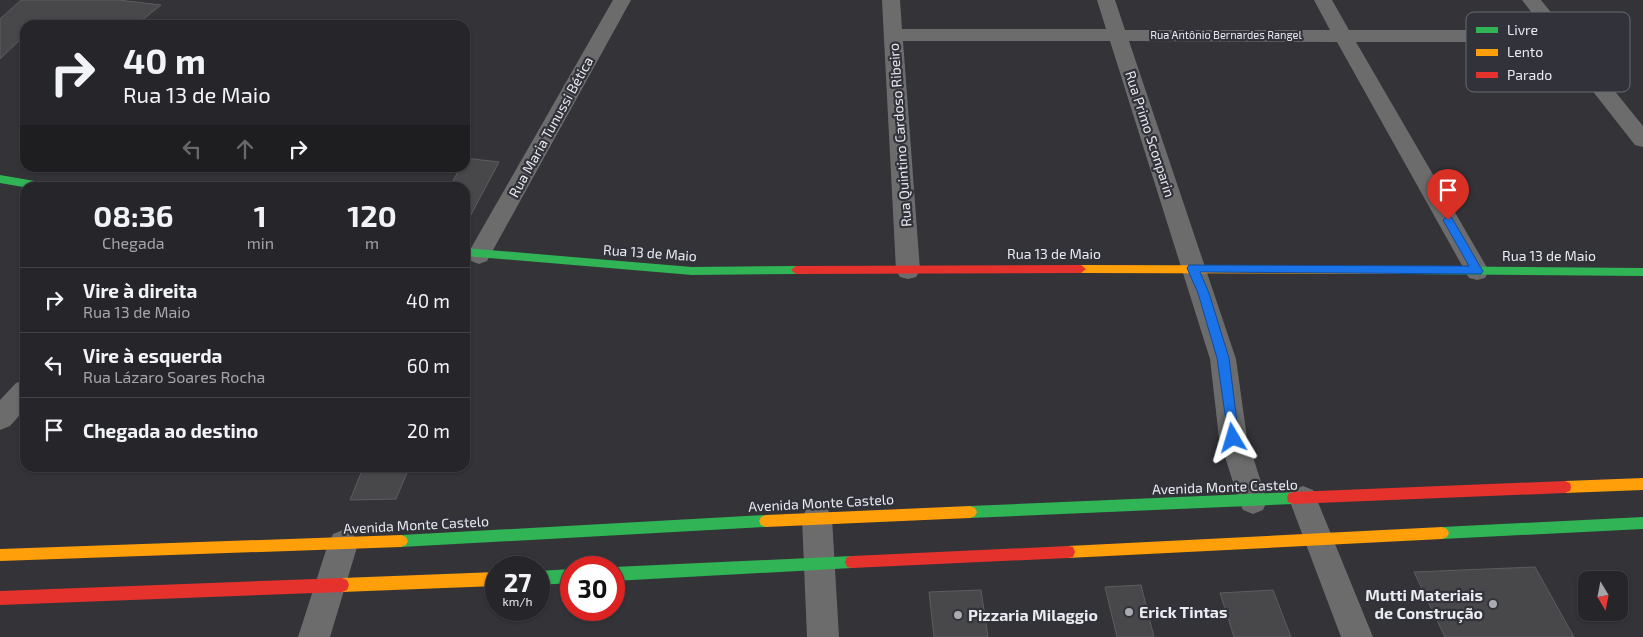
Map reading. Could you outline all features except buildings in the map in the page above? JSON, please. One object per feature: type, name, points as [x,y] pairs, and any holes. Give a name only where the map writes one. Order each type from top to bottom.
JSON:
[{"type":"main road","points":[[0,179],[20,182]]},
{"type":"main road","name":"Rua 13 de Maio","points":[[472,254],[692,272],[1192,268],[1643,272]]},
{"type":"main road","name":"Avenida Monte Castelo","points":[[0,555],[342,544],[817,518],[1643,484]]},
{"type":"main road","points":[[625,574],[1643,523]]},
{"type":"main road","points":[[0,598],[330,587],[485,580]]},
{"type":"street","name":"Rua Maria Tunussi Bética","points":[[472,254],[622,0]]},
{"type":"street","name":"Rua Quintino Cardoso Ribeiro","points":[[890,0],[908,270]]},
{"type":"street","name":"Rua Primo Sconparin","points":[[1106,0],[1192,268],[1203,293],[1223,358],[1233,438],[1253,501]]},
{"type":"street","points":[[1322,0],[1477,271]]},
{"type":"street","points":[[1531,0],[1540,12]]},
{"type":"street","name":"Rua Antônio Bernardes Rangel","points":[[893,35],[1466,36]]},
{"type":"street","points":[[1604,92],[1643,140]]},
{"type":"street","points":[[0,418],[20,396]]},
{"type":"street","points":[[1303,499],[1358,637]]},
{"type":"street","points":[[817,518],[823,637]]},
{"type":"street","points":[[314,637],[342,544]]},
{"type":"traffic: fast","points":[[0,179],[20,182]]},
{"type":"traffic: fast","points":[[470,252],[692,271],[796,270]]},
{"type":"traffic: fast","points":[[1400,270],[1643,272]]},
{"type":"traffic: fast","points":[[970,512],[1293,498]]},
{"type":"traffic: fast","points":[[401,541],[766,521]]},
{"type":"traffic: fast","points":[[1442,533],[1643,523]]},
{"type":"traffic: fast","points":[[625,573],[852,562]]},
{"type":"traffic: fast","points":[[550,577],[560,577]]},
{"type":"traffic: slow","points":[[1081,269],[1400,270]]},
{"type":"traffic: slow","points":[[1565,487],[1643,484]]},
{"type":"traffic: slow","points":[[766,521],[970,512]]},
{"type":"traffic: slow","points":[[1068,552],[1442,533]]},
{"type":"traffic: slow","points":[[0,555],[401,541]]},
{"type":"traffic: slow","points":[[342,585],[485,579]]},
{"type":"traffic: jam","points":[[796,270],[1081,269]]},
{"type":"traffic: jam","points":[[1293,498],[1565,487]]},
{"type":"traffic: jam","points":[[852,562],[1068,552]]},
{"type":"traffic: jam","points":[[0,598],[342,585]]},
{"type":"place","name":"Mutti Materiais de Construção","points":[[1493,604]]},
{"type":"place","name":"Erick Tintas","points":[[1129,612]]},
{"type":"place","name":"Pizzaria Milaggio","points":[[958,615]]},
{"type":"route","points":[[1233,438],[1223,358],[1203,293],[1192,268],[1477,271],[1448,220]]}]
